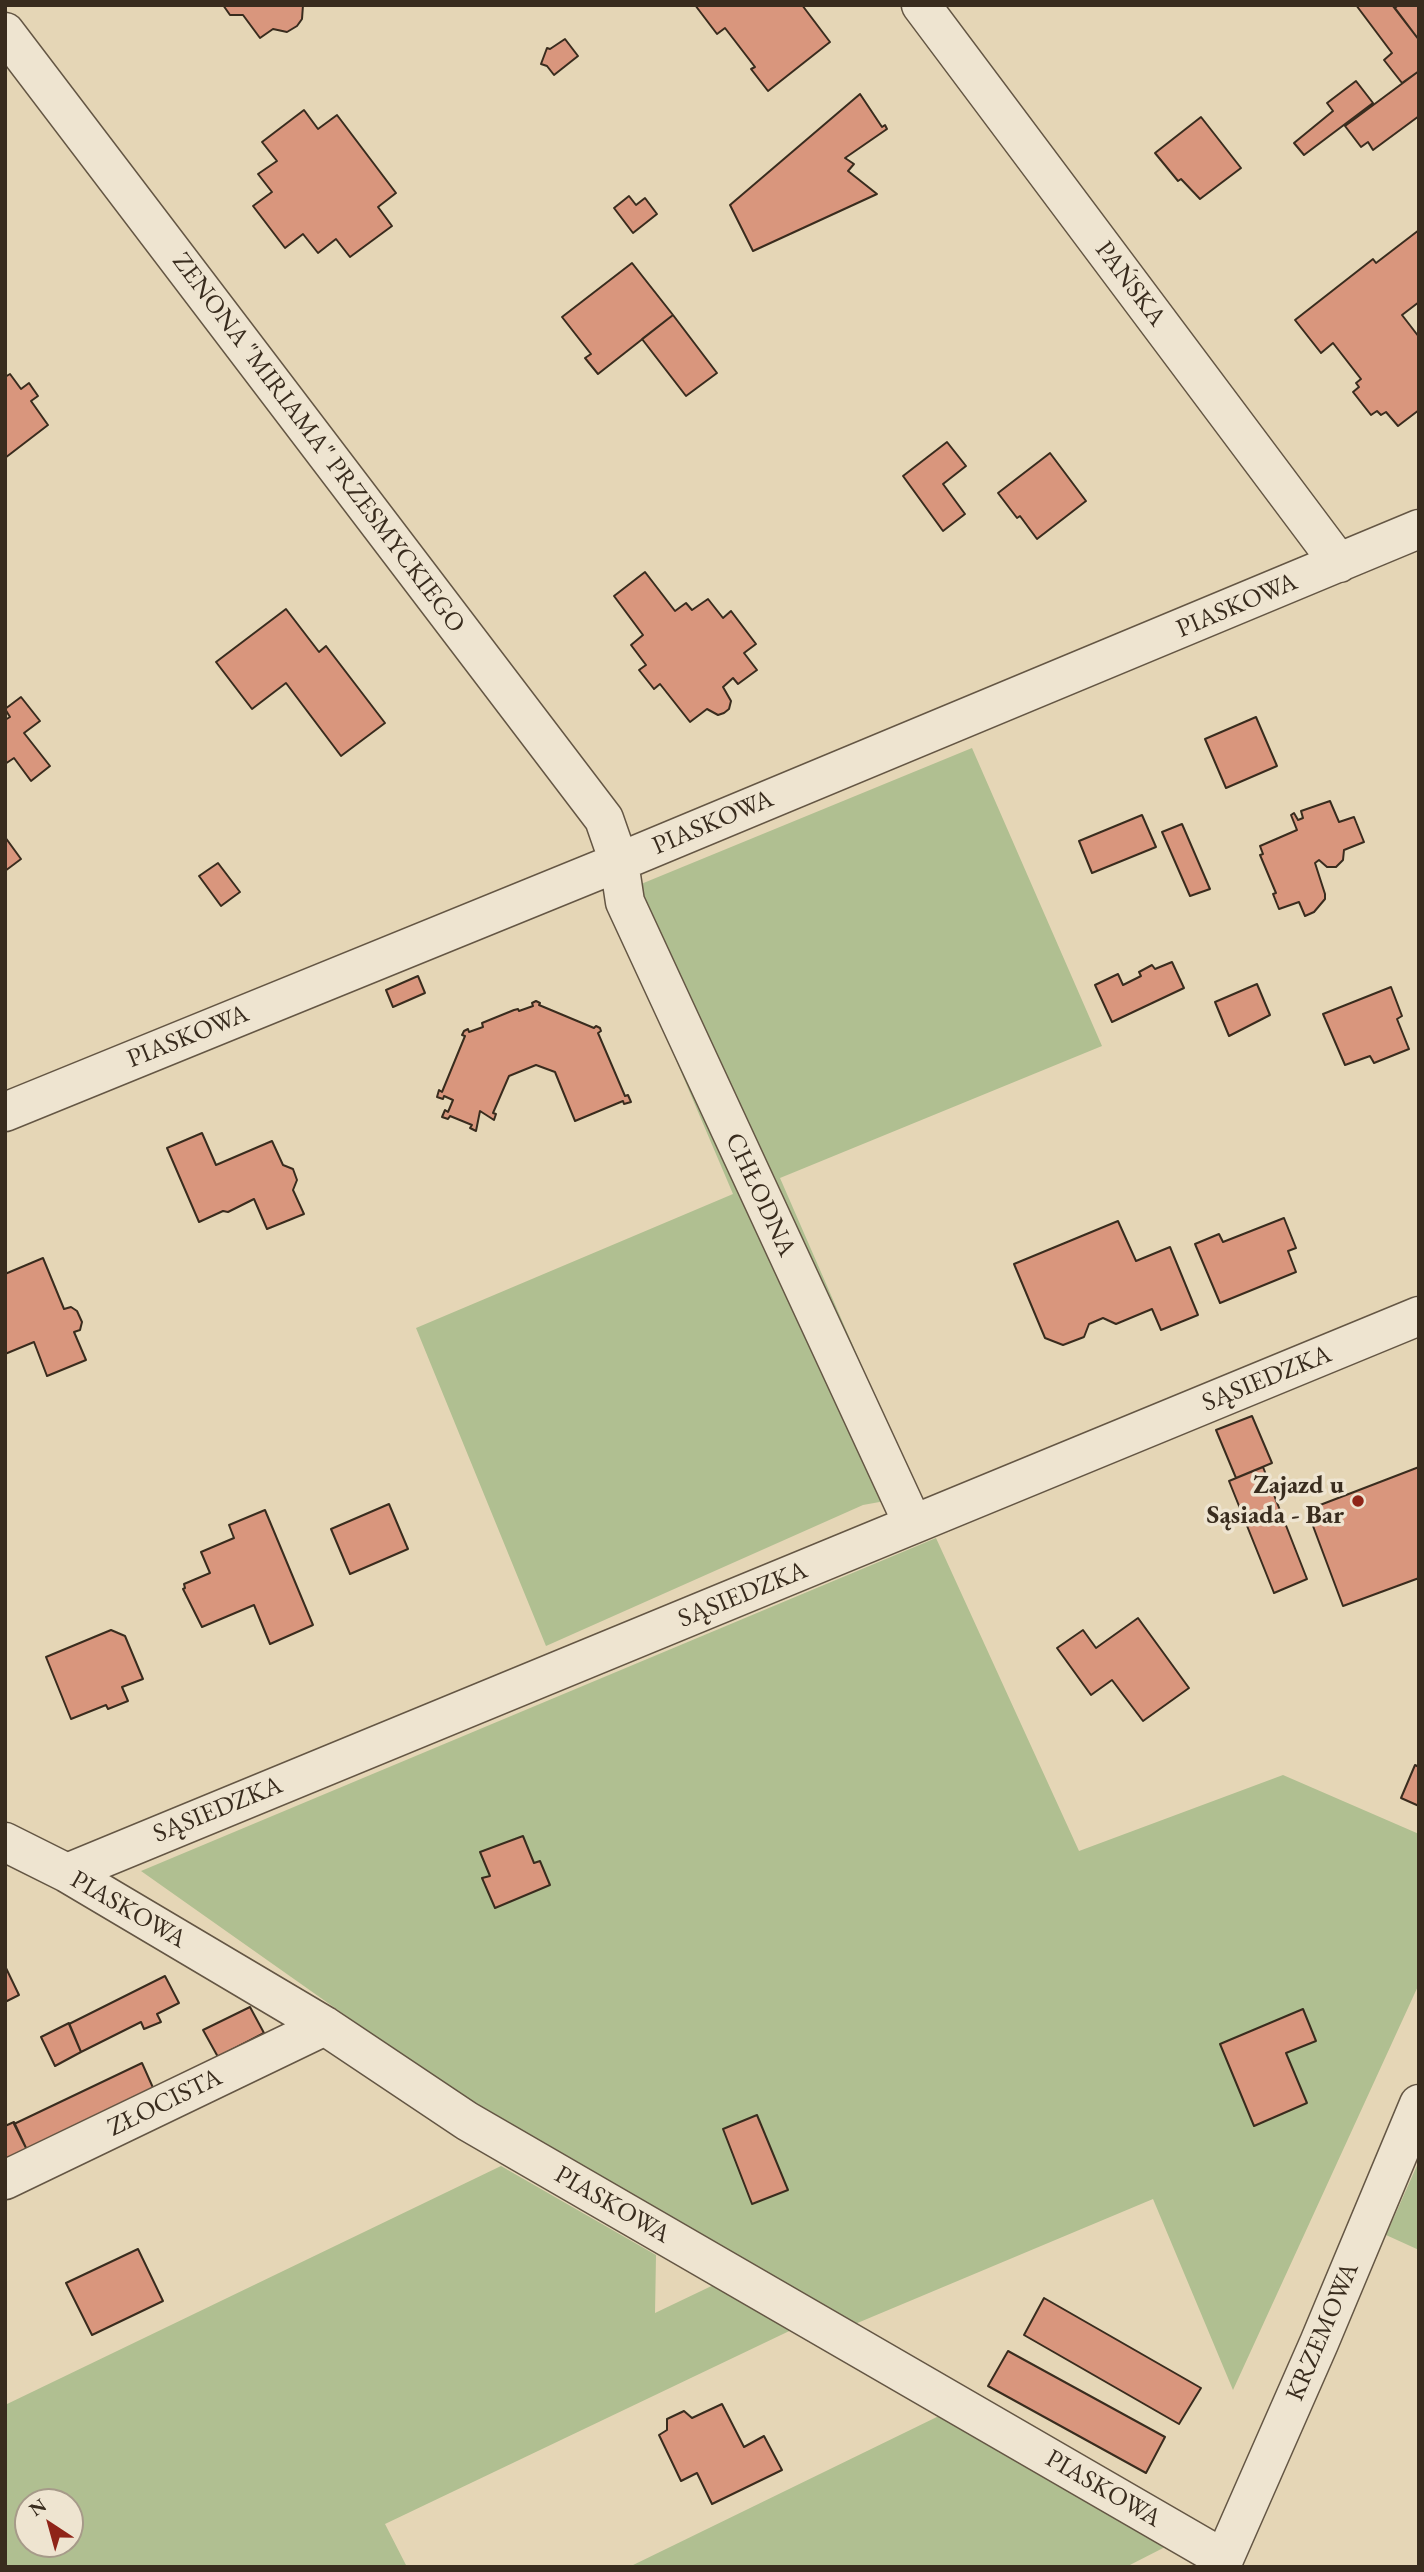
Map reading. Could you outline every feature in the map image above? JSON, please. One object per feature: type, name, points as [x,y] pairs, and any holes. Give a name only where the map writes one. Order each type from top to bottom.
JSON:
[{"type":"street","name":"PAŃSKA","points":[[921,5],[1339,563]]},
{"type":"street","name":"ZENONA \"MIRIAMA\" PRZESMYCKIEGO","points":[[5,32],[604,819],[619,862]]},
{"type":"street","name":"PIASKOWA","points":[[5,1112],[619,862],[1419,529]]},
{"type":"street","name":"CHŁODNA","points":[[619,862],[625,902],[913,1524]]},
{"type":"street","name":"SĄSIEDZKA","points":[[67,1873],[1419,1316]]},
{"type":"street","name":"PIASKOWA","points":[[5,1842],[67,1873],[324,2025],[467,2121],[1224,2559]]},
{"type":"street","name":"ZŁOCISTA","points":[[5,2180],[324,2025]]},
{"type":"street","name":"KRZEMOWA","points":[[1224,2559],[1319,2343],[1419,2104]]},
{"type":"green space","points":[[972,748],[1102,1046],[780,1178],[918,1495],[863,1505],[546,1646],[416,1328],[733,1194],[607,898]]},
{"type":"green space","points":[[936,1538],[1079,1851],[1283,1775],[1419,1834],[1419,1984],[1233,2390],[1153,2199],[855,2324],[471,2104],[141,1871]]},
{"type":"green space","points":[[1419,2161],[1419,2250],[1386,2235]]},
{"type":"green space","points":[[501,2166],[656,2255],[655,2313],[722,2281],[804,2324],[385,2524],[407,2567],[5,2567],[5,2405]]},
{"type":"green space","points":[[943,2414],[1167,2546],[1126,2567],[629,2567]]},
{"type":"building","points":[[223,5],[303,5],[302,19],[287,32],[273,29],[260,38],[243,15],[230,15]]},
{"type":"building","points":[[695,5],[802,5],[830,42],[768,91],[751,69],[755,67],[725,28],[717,34]]},
{"type":"building","points":[[1356,5],[1392,5],[1419,40],[1419,71],[1402,83],[1384,60],[1392,53]]},
{"type":"building","points":[[1398,5],[1419,5],[1419,40],[1395,8]]},
{"type":"building","points":[[565,39],[578,56],[554,75],[547,66],[541,64],[547,48],[550,49]]},
{"type":"building","points":[[1419,71],[1419,116],[1373,150],[1368,142],[1361,147],[1345,126]]},
{"type":"building","points":[[1356,81],[1373,103],[1304,155],[1294,143],[1333,111],[1327,103]]},
{"type":"building","points":[[860,94],[882,127],[885,125],[887,129],[845,158],[854,164],[848,171],[877,194],[753,251],[730,205]]},
{"type":"building","points":[[304,110],[318,129],[337,115],[396,193],[378,207],[392,226],[350,257],[336,239],[318,253],[303,234],[285,248],[253,206],[272,192],[258,174],[277,161],[262,142]]},
{"type":"building","points":[[1201,117],[1241,168],[1200,199],[1181,179],[1178,181],[1155,153]]},
{"type":"building","points":[[629,196],[636,205],[645,198],[657,214],[633,233],[614,208]]},
{"type":"building","points":[[1419,230],[1419,302],[1402,315],[1419,337],[1419,410],[1398,426],[1386,412],[1381,415],[1377,411],[1371,415],[1353,392],[1359,387],[1356,383],[1361,379],[1333,343],[1321,353],[1295,320],[1373,259],[1376,263]]},
{"type":"building","points":[[632,263],[673,315],[598,374],[585,358],[591,354],[562,317]]},
{"type":"building","points":[[673,315],[717,373],[686,396],[642,339]]},
{"type":"building","points":[[10,374],[21,389],[29,383],[38,396],[31,401],[48,425],[5,458],[5,377]]},
{"type":"building","points":[[947,442],[966,466],[943,484],[965,514],[943,531],[903,476]]},
{"type":"building","points":[[1050,453],[1086,501],[1037,539],[998,493]]},
{"type":"building","points":[[645,572],[675,611],[686,603],[692,610],[708,599],[723,618],[731,611],[756,644],[744,653],[757,670],[738,684],[733,678],[723,687],[731,701],[729,709],[724,713],[718,715],[707,709],[690,722],[660,684],[654,689],[639,670],[646,665],[631,645],[643,635],[614,596]]},
{"type":"building","points":[[286,609],[319,652],[326,646],[385,723],[341,756],[286,683],[252,709],[216,662]]},
{"type":"building","points":[[21,697],[40,721],[24,733],[50,766],[31,781],[14,758],[5,764],[5,720],[10,717],[5,709]]},
{"type":"building","points":[[1256,717],[1277,766],[1226,788],[1205,739]]},
{"type":"building","points":[[1330,801],[1339,822],[1354,817],[1364,842],[1344,850],[1343,860],[1336,867],[1327,867],[1319,860],[1315,863],[1325,899],[1314,912],[1305,916],[1299,902],[1279,909],[1273,894],[1276,893],[1260,855],[1263,854],[1260,846],[1297,830],[1291,815],[1294,813],[1298,820],[1303,818],[1301,811]]},
{"type":"building","points":[[1142,815],[1156,847],[1092,873],[1079,841]]},
{"type":"building","points":[[1182,824],[1210,889],[1190,896],[1162,832]]},
{"type":"building","points":[[5,837],[21,859],[5,871]]},
{"type":"building","points":[[218,863],[240,892],[221,906],[199,876]]},
{"type":"building","points":[[1172,962],[1184,988],[1112,1022],[1095,985],[1118,974],[1123,985],[1141,976],[1139,972],[1152,965],[1155,969]]},
{"type":"building","points":[[418,976],[425,993],[393,1007],[386,990]]},
{"type":"building","points":[[1257,984],[1270,1015],[1229,1036],[1215,1002]]},
{"type":"building","points":[[1391,987],[1402,1016],[1397,1019],[1409,1049],[1374,1063],[1370,1056],[1345,1065],[1323,1014]]},
{"type":"building","points":[[536,1001],[539,1005],[594,1028],[600,1028],[598,1033],[625,1096],[628,1095],[631,1102],[624,1104],[623,1101],[575,1121],[555,1072],[536,1065],[509,1076],[493,1113],[496,1114],[494,1120],[480,1111],[476,1131],[470,1128],[472,1125],[450,1116],[448,1119],[442,1117],[445,1110],[448,1112],[453,1100],[444,1096],[443,1099],[437,1097],[439,1090],[442,1092],[465,1036],[462,1035],[464,1031],[483,1027],[482,1023],[514,1010],[533,1006],[532,1003]]},
{"type":"building","points":[[202,1133],[216,1165],[272,1141],[283,1165],[293,1169],[297,1180],[293,1190],[304,1214],[267,1229],[254,1199],[199,1222],[167,1148]]},
{"type":"building","points":[[1284,1218],[1296,1248],[1288,1251],[1296,1272],[1220,1303],[1195,1244],[1219,1234],[1223,1242]]},
{"type":"building","points":[[1118,1221],[1136,1261],[1170,1247],[1198,1315],[1161,1330],[1152,1309],[1116,1324],[1103,1318],[1089,1324],[1084,1337],[1063,1345],[1045,1338],[1014,1264]]},
{"type":"building","points":[[43,1258],[64,1309],[71,1307],[77,1311],[82,1322],[80,1330],[74,1332],[86,1360],[47,1376],[34,1342],[5,1354],[5,1274]]},
{"type":"building","points":[[1252,1416],[1272,1463],[1236,1478],[1216,1430]]},
{"type":"building","points":[[1263,1467],[1307,1579],[1274,1593],[1229,1481]]},
{"type":"building","points":[[1419,1467],[1419,1578],[1343,1606],[1307,1510]]},
{"type":"building","points":[[389,1504],[408,1549],[350,1574],[331,1529]]},
{"type":"building","points":[[265,1510],[313,1625],[270,1644],[254,1605],[202,1627],[183,1589],[184,1584],[210,1573],[201,1552],[234,1538],[229,1525]]},
{"type":"building","points":[[1138,1618],[1189,1688],[1143,1721],[1112,1680],[1091,1695],[1057,1648],[1083,1630],[1096,1648]]},
{"type":"building","points":[[111,1630],[125,1636],[143,1679],[122,1687],[128,1701],[108,1709],[106,1705],[71,1719],[46,1657]]},
{"type":"building","points":[[1415,1765],[1419,1767],[1419,1806],[1401,1798]]},
{"type":"building","points":[[523,1836],[534,1863],[540,1861],[550,1885],[495,1908],[482,1878],[490,1876],[480,1852]]},
{"type":"building","points":[[5,1966],[19,1995],[5,2002]]},
{"type":"building","points":[[165,1976],[179,2003],[157,2014],[161,2022],[144,2029],[141,2022],[81,2052],[69,2024]]},
{"type":"building","points":[[250,2007],[264,2033],[218,2057],[203,2030]]},
{"type":"building","points":[[1303,2009],[1316,2041],[1286,2053],[1307,2103],[1254,2126],[1220,2044]]},
{"type":"building","points":[[69,2023],[81,2052],[55,2066],[41,2037]]},
{"type":"building","points":[[142,2063],[154,2090],[27,2150],[14,2124]]},
{"type":"building","points":[[757,2115],[788,2190],[752,2204],[723,2129]]},
{"type":"building","points":[[14,2122],[27,2150],[5,2161],[5,2126]]},
{"type":"building","points":[[138,2249],[163,2301],[92,2335],[66,2283]]},
{"type":"building","points":[[1044,2298],[1201,2388],[1179,2424],[1024,2335]]},
{"type":"building","points":[[1008,2351],[1165,2437],[1146,2473],[988,2386]]},
{"type":"building","points":[[722,2404],[744,2447],[764,2436],[782,2470],[712,2504],[697,2473],[681,2481],[659,2435],[667,2430],[667,2419],[684,2411],[692,2418]]},
{"type":"place","name":"Zajazd u Sąsiada - Bar","points":[[1358,1501]]}]
